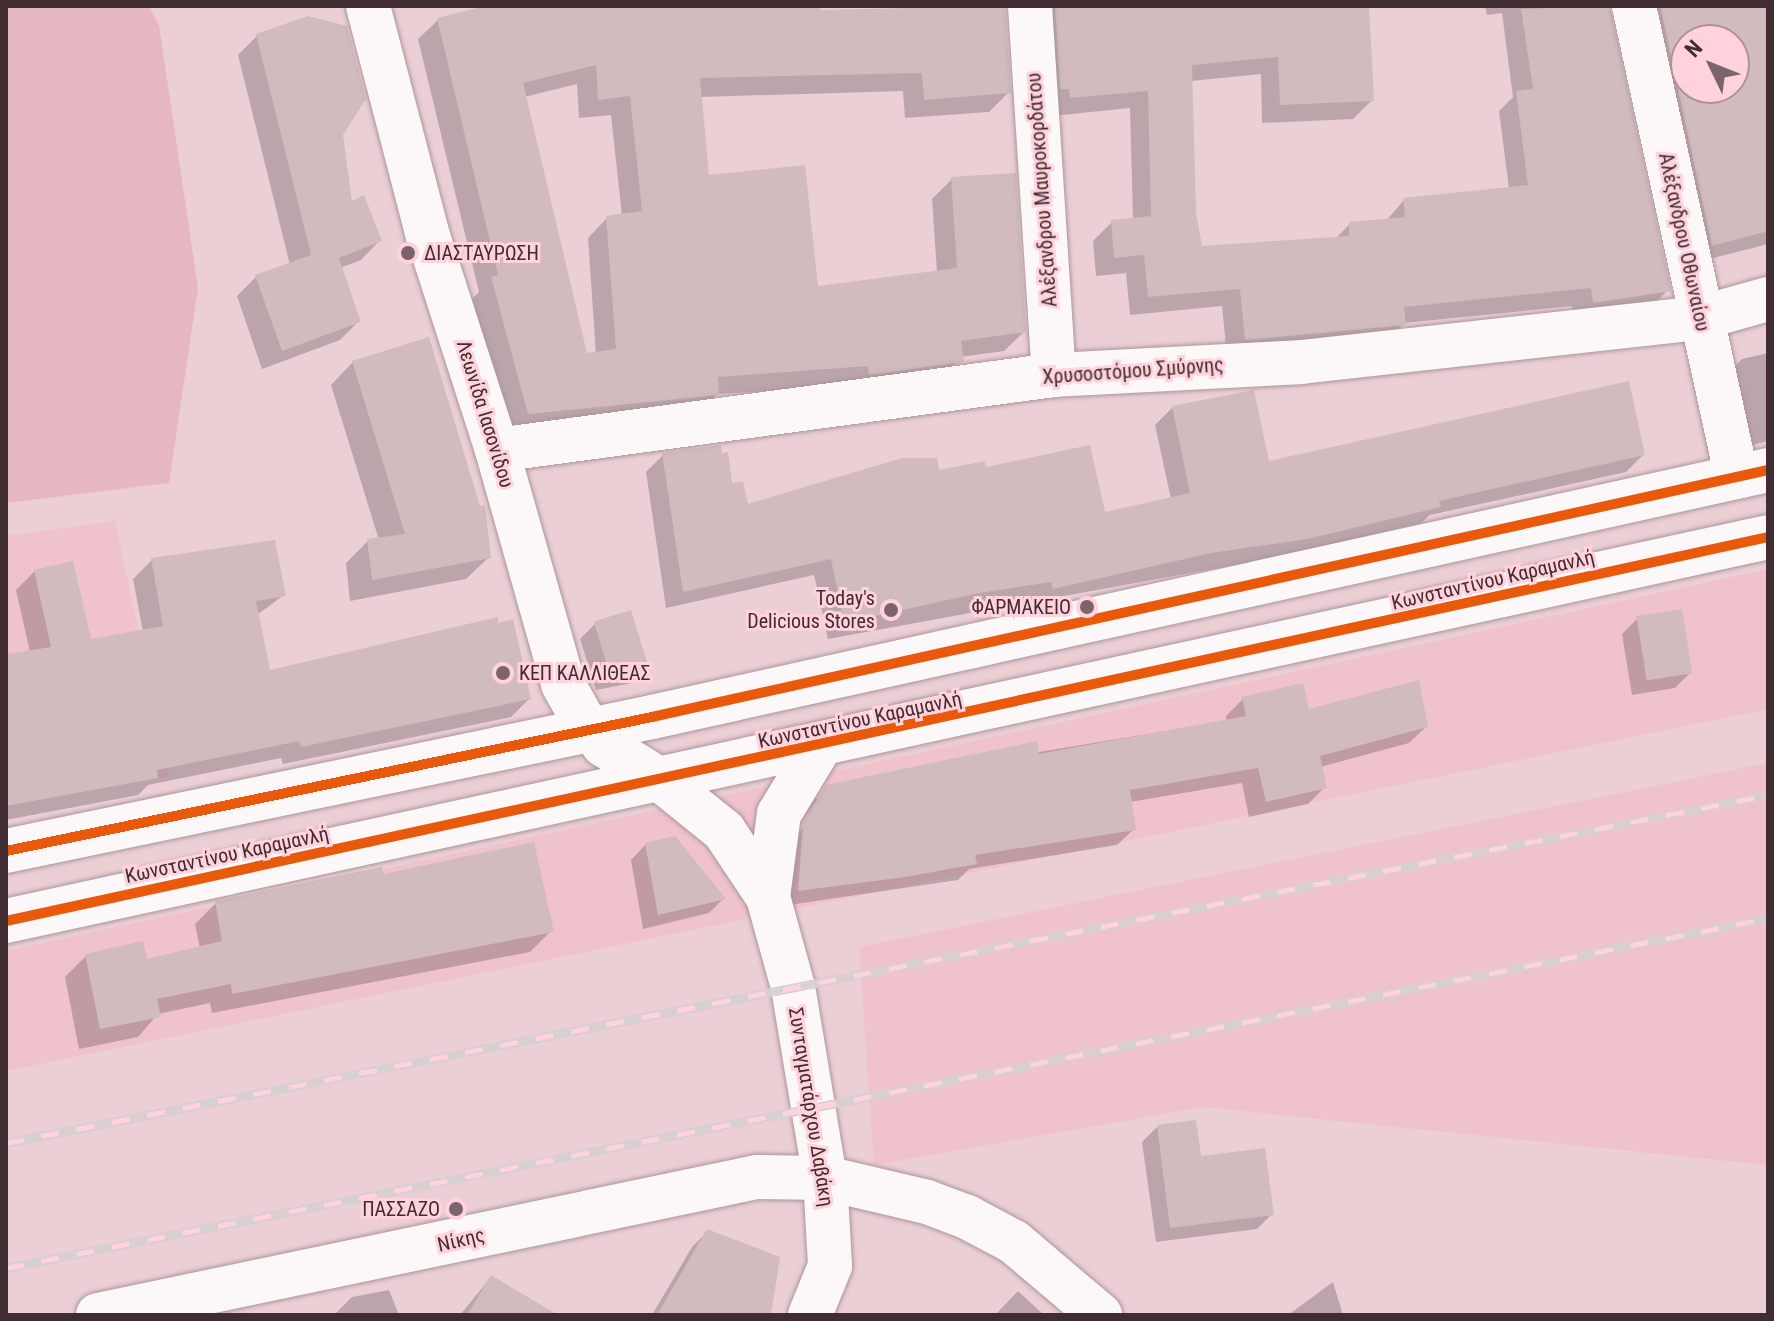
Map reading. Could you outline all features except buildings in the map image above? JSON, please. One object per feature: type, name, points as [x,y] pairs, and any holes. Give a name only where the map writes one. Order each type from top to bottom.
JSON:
[{"type":"main road","name":"Λεωνίδα Ιασονίδου","points":[[368,6],[427,233],[497,450],[563,684],[590,730],[621,758],[662,781]]},
{"type":"main road","name":"Αλέξανδρου Μαυροκορδάτου","points":[[1030,6],[1054,375]]},
{"type":"main road","name":"Αλέξανδρου Οθωναίου","points":[[1634,6],[1700,318],[1753,473]]},
{"type":"main road","name":"Χρυσοστόμου Σμύρνης","points":[[497,450],[1054,375],[1301,362],[1700,318],[1768,299]]},
{"type":"main road","points":[[6,851],[590,730],[1753,473]]},
{"type":"main road","name":"Κωνσταντίνου Καραμανλή","points":[[6,921],[819,748],[1768,537]]},
{"type":"main road","name":"Συνταγματάρχου Δαβάκη","points":[[768,897],[779,814],[819,748]]},
{"type":"main road","name":"Συνταγματάρχου Δαβάκη","points":[[662,781],[724,831],[768,897],[793,987],[825,1178],[830,1266],[810,1315]]},
{"type":"main road","name":"Νίκης","points":[[98,1315],[236,1302],[689,1187],[757,1177],[825,1178],[927,1202],[967,1217],[1014,1242],[1100,1315]]},
{"type":"shaded area","points":[[6,6],[149,6],[159,25],[198,288],[169,483],[6,503]]},
{"type":"shaded area","points":[[115,521],[169,776],[6,806],[6,536]]},
{"type":"shaded area","points":[[1768,569],[1768,709],[6,1071],[6,951]]},
{"type":"shaded area","points":[[1768,763],[1768,1165],[1203,1107],[874,1165],[859,947]]},
{"type":"railway","points":[[6,1143],[1768,795]]},
{"type":"railway","points":[[6,1268],[1768,918]]},
{"type":"cycle path","points":[[6,851],[652,717],[1768,470]]},
{"type":"cycle path","points":[[6,921],[1768,537]]},
{"type":"place","name":"ΔΙΑΣΤΑΥΡΩΣΗ","points":[[408,253]]},
{"type":"place","name":"ΦΑΡΜΑΚΕΙΟ","points":[[1087,607]]},
{"type":"place","name":"Today's Delicious Stores","points":[[891,610]]},
{"type":"place","name":"ΚΕΠ ΚΑΛΛΙΘΕΑΣ","points":[[503,673]]},
{"type":"place","name":"ΠΑΣΣΑΖΟ","points":[[456,1209]]}]
